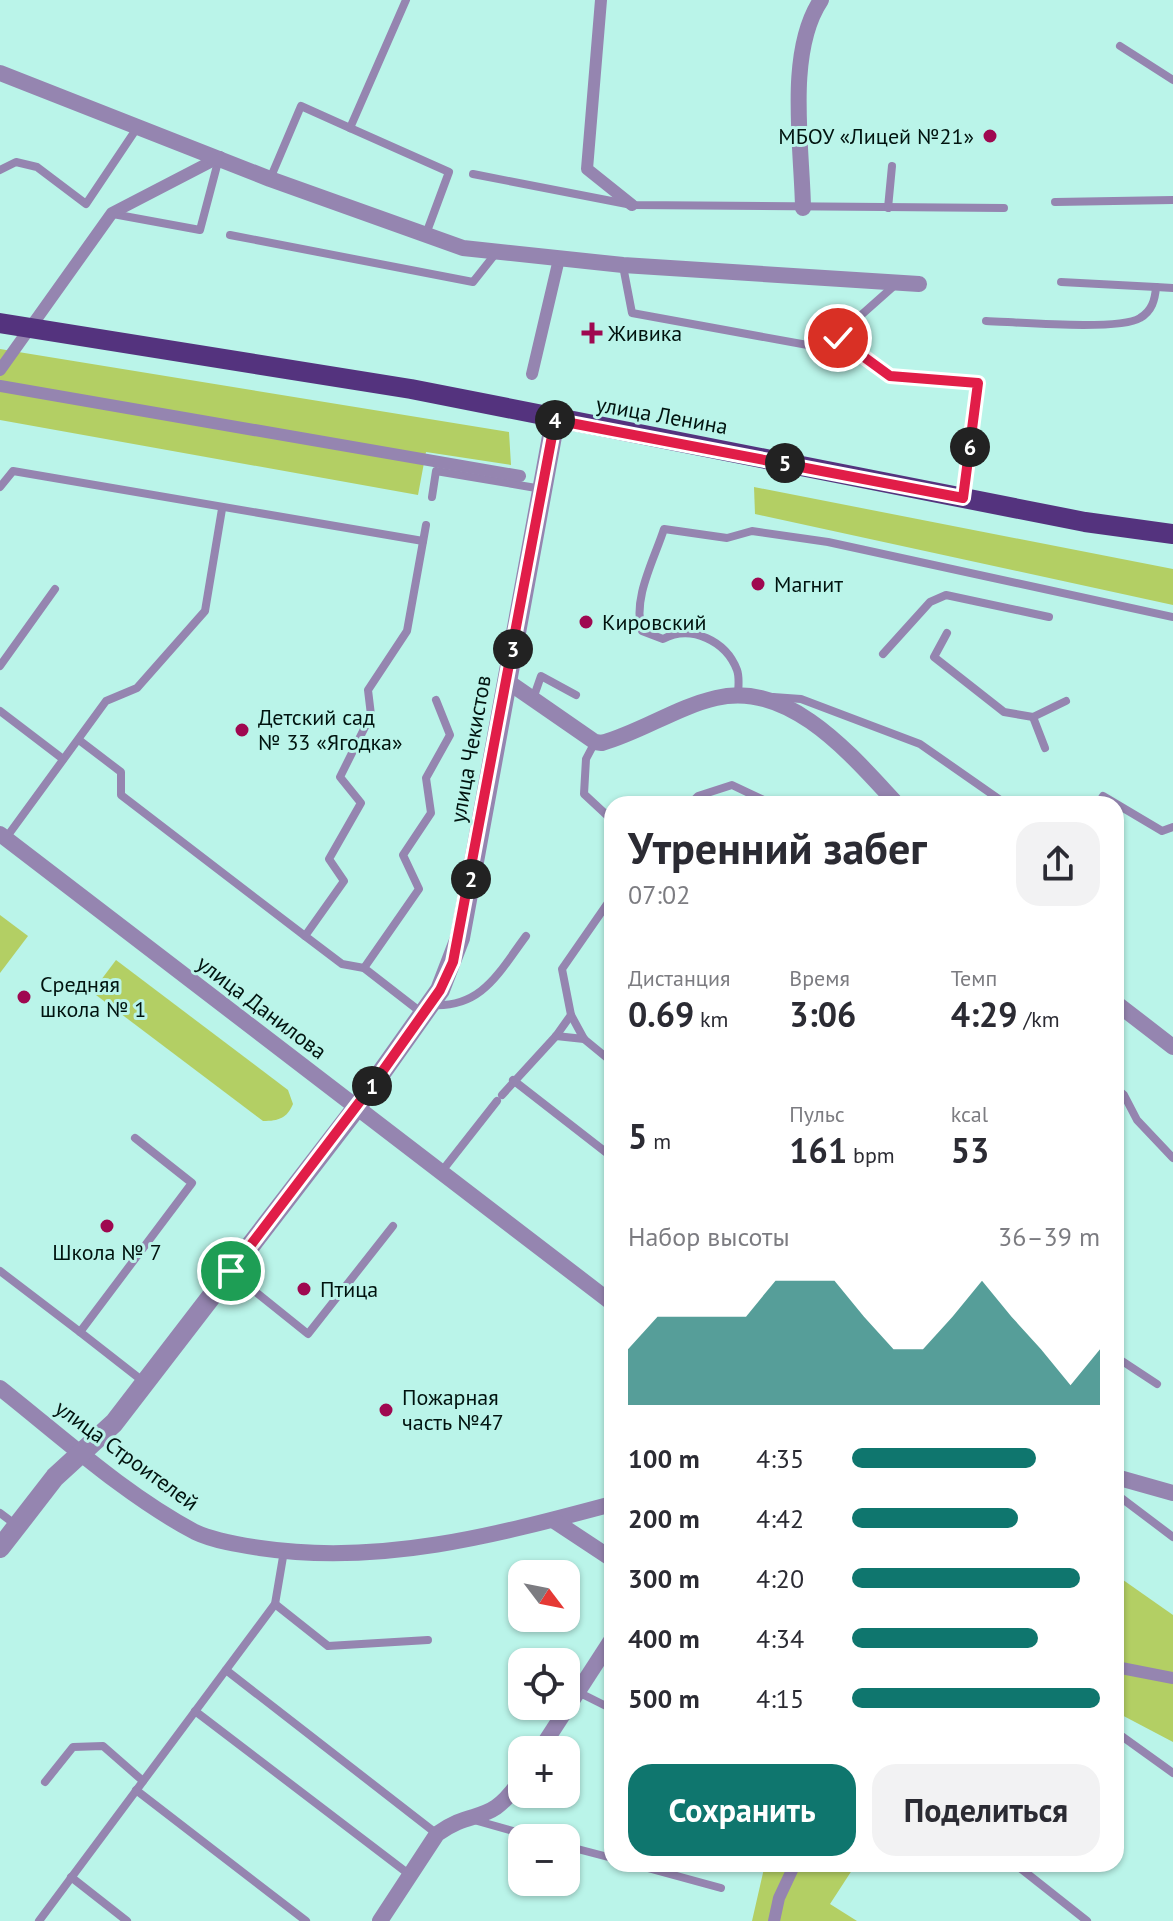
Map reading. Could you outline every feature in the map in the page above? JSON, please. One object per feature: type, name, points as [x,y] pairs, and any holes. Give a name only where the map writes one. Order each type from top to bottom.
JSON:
[{"type":"main road","name":"улица Ленина","points":[[0,323],[411,389],[526,410],[555,420],[1085,522],[1173,534]]},
{"type":"street","points":[[601,0],[587,169],[632,205]]},
{"type":"street","points":[[803,208],[800,53],[812,12],[821,0]]},
{"type":"street","points":[[0,73],[270,179],[463,248],[623,265],[919,284]]},
{"type":"street","points":[[0,370],[112,213],[220,157]]},
{"type":"street","points":[[532,374],[559,259]]},
{"type":"street","points":[[0,386],[520,476]]},
{"type":"street","name":"улица Чекистов","points":[[0,1548],[8,1520],[103,1437],[357,1107],[447,977],[460,938],[555,420]]},
{"type":"street","points":[[507,681],[595,742],[616,739],[717,697],[743,696],[806,716],[842,745],[890,796]]},
{"type":"street","name":"улица Данилова","points":[[3,837],[604,1297]]},
{"type":"street","points":[[1124,1009],[1173,1047]]},
{"type":"street","name":"улица Строителей","points":[[0,1388],[159,1510],[199,1534],[284,1551],[352,1555],[432,1548],[604,1506]]},
{"type":"street","points":[[1124,1479],[1173,1493]]},
{"type":"street","points":[[553,1520],[604,1554]]},
{"type":"street","points":[[580,1689],[604,1651]]},
{"type":"street","points":[[1124,1669],[1173,1678]]},
{"type":"street","points":[[380,1921],[437,1834],[449,1825],[501,1807],[508,1797]]},
{"type":"street","points":[[774,1921],[779,1898],[791,1872]]},
{"type":"lane","points":[[350,128],[406,0]]},
{"type":"lane","points":[[1120,46],[1173,80]]},
{"type":"lane","points":[[270,179],[301,106],[449,172],[426,235]]},
{"type":"lane","points":[[0,170],[16,162],[37,167],[86,204],[139,125]]},
{"type":"lane","points":[[112,213],[200,230],[220,157]]},
{"type":"lane","points":[[888,208],[892,166]]},
{"type":"lane","points":[[473,174],[632,205],[1004,208]]},
{"type":"lane","points":[[1055,202],[1173,200]]},
{"type":"lane","points":[[230,235],[473,282],[496,253]]},
{"type":"lane","points":[[623,265],[632,313],[824,348],[897,283]]},
{"type":"lane","points":[[1061,282],[1173,288]]},
{"type":"lane","points":[[986,321],[1124,324],[1148,312],[1155,300],[1156,287]]},
{"type":"lane","points":[[838,338],[890,376],[978,383],[963,498]]},
{"type":"lane","points":[[0,487],[13,471],[423,541]]},
{"type":"lane","points":[[432,497],[436,471],[542,489]]},
{"type":"lane","points":[[3,837],[106,701],[137,688],[205,611],[222,509]]},
{"type":"lane","points":[[305,936],[344,881],[329,859],[361,803],[340,777],[371,715],[368,690],[407,631],[426,525]]},
{"type":"lane","points":[[995,796],[920,744],[801,699],[743,696],[738,672],[721,647],[707,638],[676,632],[663,639],[642,631],[638,618],[640,603],[664,529],[727,538],[752,531],[828,542],[1173,617]]},
{"type":"lane","points":[[0,666],[55,589]]},
{"type":"lane","points":[[883,654],[930,602],[946,595],[1049,617]]},
{"type":"lane","points":[[947,633],[934,657],[1004,712],[1033,717],[1066,701]]},
{"type":"lane","points":[[533,699],[541,676],[576,695]]},
{"type":"lane","points":[[364,968],[419,889],[403,855],[431,813],[426,778],[450,735],[436,700]]},
{"type":"lane","points":[[0,711],[63,759]]},
{"type":"lane","points":[[1033,717],[1045,748]]},
{"type":"lane","points":[[79,740],[121,772],[121,795],[342,964],[364,968],[426,1009],[482,994],[526,936]]},
{"type":"lane","points":[[595,742],[586,759],[584,794],[604,813]]},
{"type":"lane","points":[[698,796],[732,785],[755,796]]},
{"type":"lane","points":[[1124,808],[1162,831],[1173,827]]},
{"type":"lane","points":[[604,909],[562,969],[571,1015],[584,1039],[604,1055]]},
{"type":"lane","points":[[442,1171],[513,1080],[556,1036],[571,1015]]},
{"type":"lane","points":[[556,1036],[584,1039]]},
{"type":"lane","points":[[513,1080],[604,1151]]},
{"type":"lane","points":[[1124,1095],[1137,1120],[1173,1158]]},
{"type":"lane","points":[[80,1332],[192,1183],[135,1138]]},
{"type":"lane","points":[[231,1271],[308,1334],[393,1226]]},
{"type":"lane","points":[[0,1271],[145,1382]]},
{"type":"lane","points":[[1124,1362],[1157,1384]]},
{"type":"lane","points":[[1124,1500],[1173,1537]]},
{"type":"lane","points":[[39,1921],[275,1604],[284,1551]]},
{"type":"lane","points":[[275,1604],[328,1646],[428,1640]]},
{"type":"lane","points":[[226,1670],[437,1834]]},
{"type":"lane","points":[[580,1693],[604,1705]]},
{"type":"lane","points":[[195,1711],[410,1875]]},
{"type":"lane","points":[[1124,1738],[1173,1773]]},
{"type":"lane","points":[[45,1782],[73,1747],[103,1746],[143,1781]]},
{"type":"lane","points":[[136,1790],[306,1921]]},
{"type":"lane","points":[[469,1819],[508,1830]]},
{"type":"lane","points":[[580,1850],[604,1856]]},
{"type":"lane","points":[[662,1872],[721,1888]]},
{"type":"lane","points":[[1025,1872],[1087,1921]]},
{"type":"lane","points":[[71,1877],[127,1921]]},
{"type":"green space","points":[[0,349],[509,432],[511,465],[426,452],[418,495],[0,420]]},
{"type":"green space","points":[[754,487],[1173,569],[1173,605],[755,514]]},
{"type":"green space","points":[[0,915],[28,936],[0,973]]},
{"type":"green space","points":[[116,960],[288,1090],[293,1104],[288,1113],[278,1119],[263,1121],[92,992]]},
{"type":"green space","points":[[1124,1581],[1173,1615],[1173,1742],[1124,1716]]},
{"type":"green space","points":[[763,1872],[851,1872],[830,1904],[857,1921],[752,1921]]},
{"type":"place","name":"МБОУ «Лицей №21»","points":[[990,136]]},
{"type":"place","name":"Живика","points":[[592,333]]},
{"type":"place","name":"Магнит","points":[[758,584]]},
{"type":"place","name":"Кировский","points":[[586,622]]},
{"type":"place","name":"Детский сад № 33 «Ягодка»","points":[[242,730]]},
{"type":"place","name":"Средняя школа № 1","points":[[24,997]]},
{"type":"place","name":"Школа № 7","points":[[107,1226]]},
{"type":"place","name":"Птица","points":[[304,1289]]},
{"type":"place","name":"Пожарная часть №47","points":[[386,1410]]},
{"type":"route","points":[[231,1271],[357,1107],[440,990],[453,962],[460,938],[555,420],[963,498],[978,383],[890,376],[838,338]]}]
